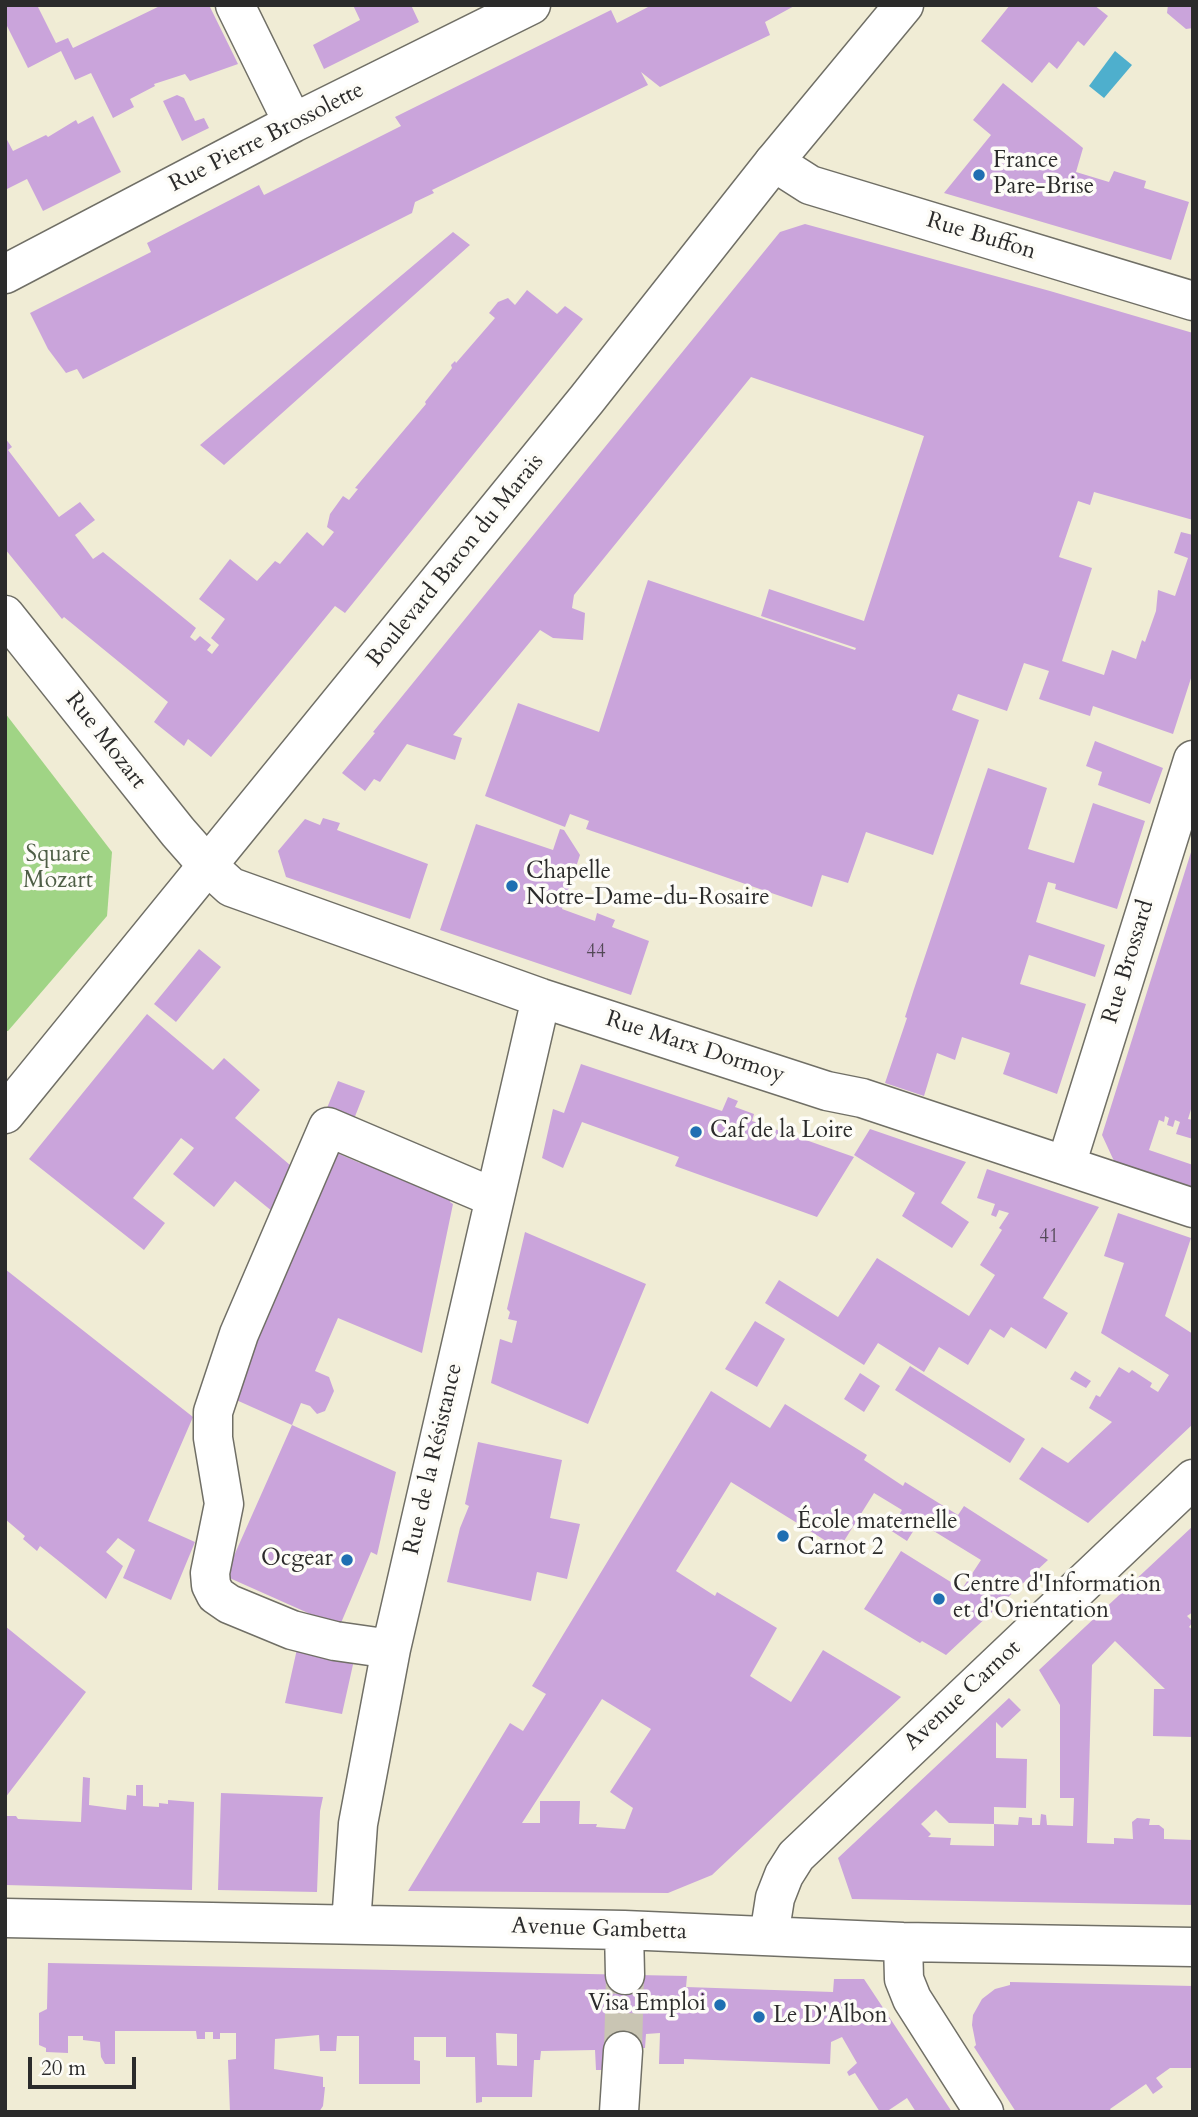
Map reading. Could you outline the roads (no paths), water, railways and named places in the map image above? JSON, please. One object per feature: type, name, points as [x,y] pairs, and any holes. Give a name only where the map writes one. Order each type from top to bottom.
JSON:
[{"type":"street","points":[[235,5],[293,123]]},
{"type":"street","name":"Rue Pierre Brossolette","points":[[5,274],[293,123],[531,5]]},
{"type":"street","name":"Boulevard Baron du Marais","points":[[5,1114],[579,410],[774,162],[904,5]]},
{"type":"street","name":"Rue Buffon","points":[[774,162],[810,186],[1193,301]]},
{"type":"street","name":"Rue Mozart","points":[[5,615],[207,865]]},
{"type":"street","name":"Rue Brossard","points":[[1066,1165],[1193,760]]},
{"type":"street","name":"Rue Marx Dormoy","points":[[207,865],[231,887],[541,998],[827,1091],[862,1098],[1193,1208]]},
{"type":"street","name":"Rue de la Résistance","points":[[351,1924],[358,1824],[391,1649],[541,998]]},
{"type":"street","points":[[391,1649],[335,1642],[292,1630],[229,1604],[216,1595],[211,1585],[211,1573],[224,1504],[213,1438],[213,1412],[239,1334],[328,1127],[495,1198]]},
{"type":"street","name":"Avenue Carnot","points":[[769,1936],[775,1898],[796,1856],[1193,1479]]},
{"type":"street","name":"Avenue Gambetta","points":[[5,1918],[624,1930],[903,1942],[1193,1947]]},
{"type":"street","points":[[624,1930],[625,1975]]},
{"type":"street","points":[[903,1942],[904,1979],[912,1998],[984,2112]]},
{"type":"street","points":[[619,2112],[623,2051]]},
{"type":"water","points":[[1115,51],[1132,65],[1104,98],[1089,86]]},
{"type":"tunnel","points":[[623,2051],[625,1975]]},
{"type":"place","name":"France Pare-Brise","points":[[979,175]]},
{"type":"place","name":"Chapelle Notre-Dame-du-Rosaire","points":[[512,886]]},
{"type":"place","name":"Caf de la Loire","points":[[696,1132]]},
{"type":"place","name":"École maternelle Carnot 2","points":[[783,1536]]},
{"type":"place","name":"Ocgear","points":[[347,1560]]},
{"type":"place","name":"Centre d'Information et d'Orientation","points":[[939,1599]]},
{"type":"place","name":"Visa Emploi","points":[[720,2005]]},
{"type":"place","name":"Le D'Albon","points":[[759,2017]]},
{"type":"park label","name":"Square Mozart","points":[[58,869]]}]
